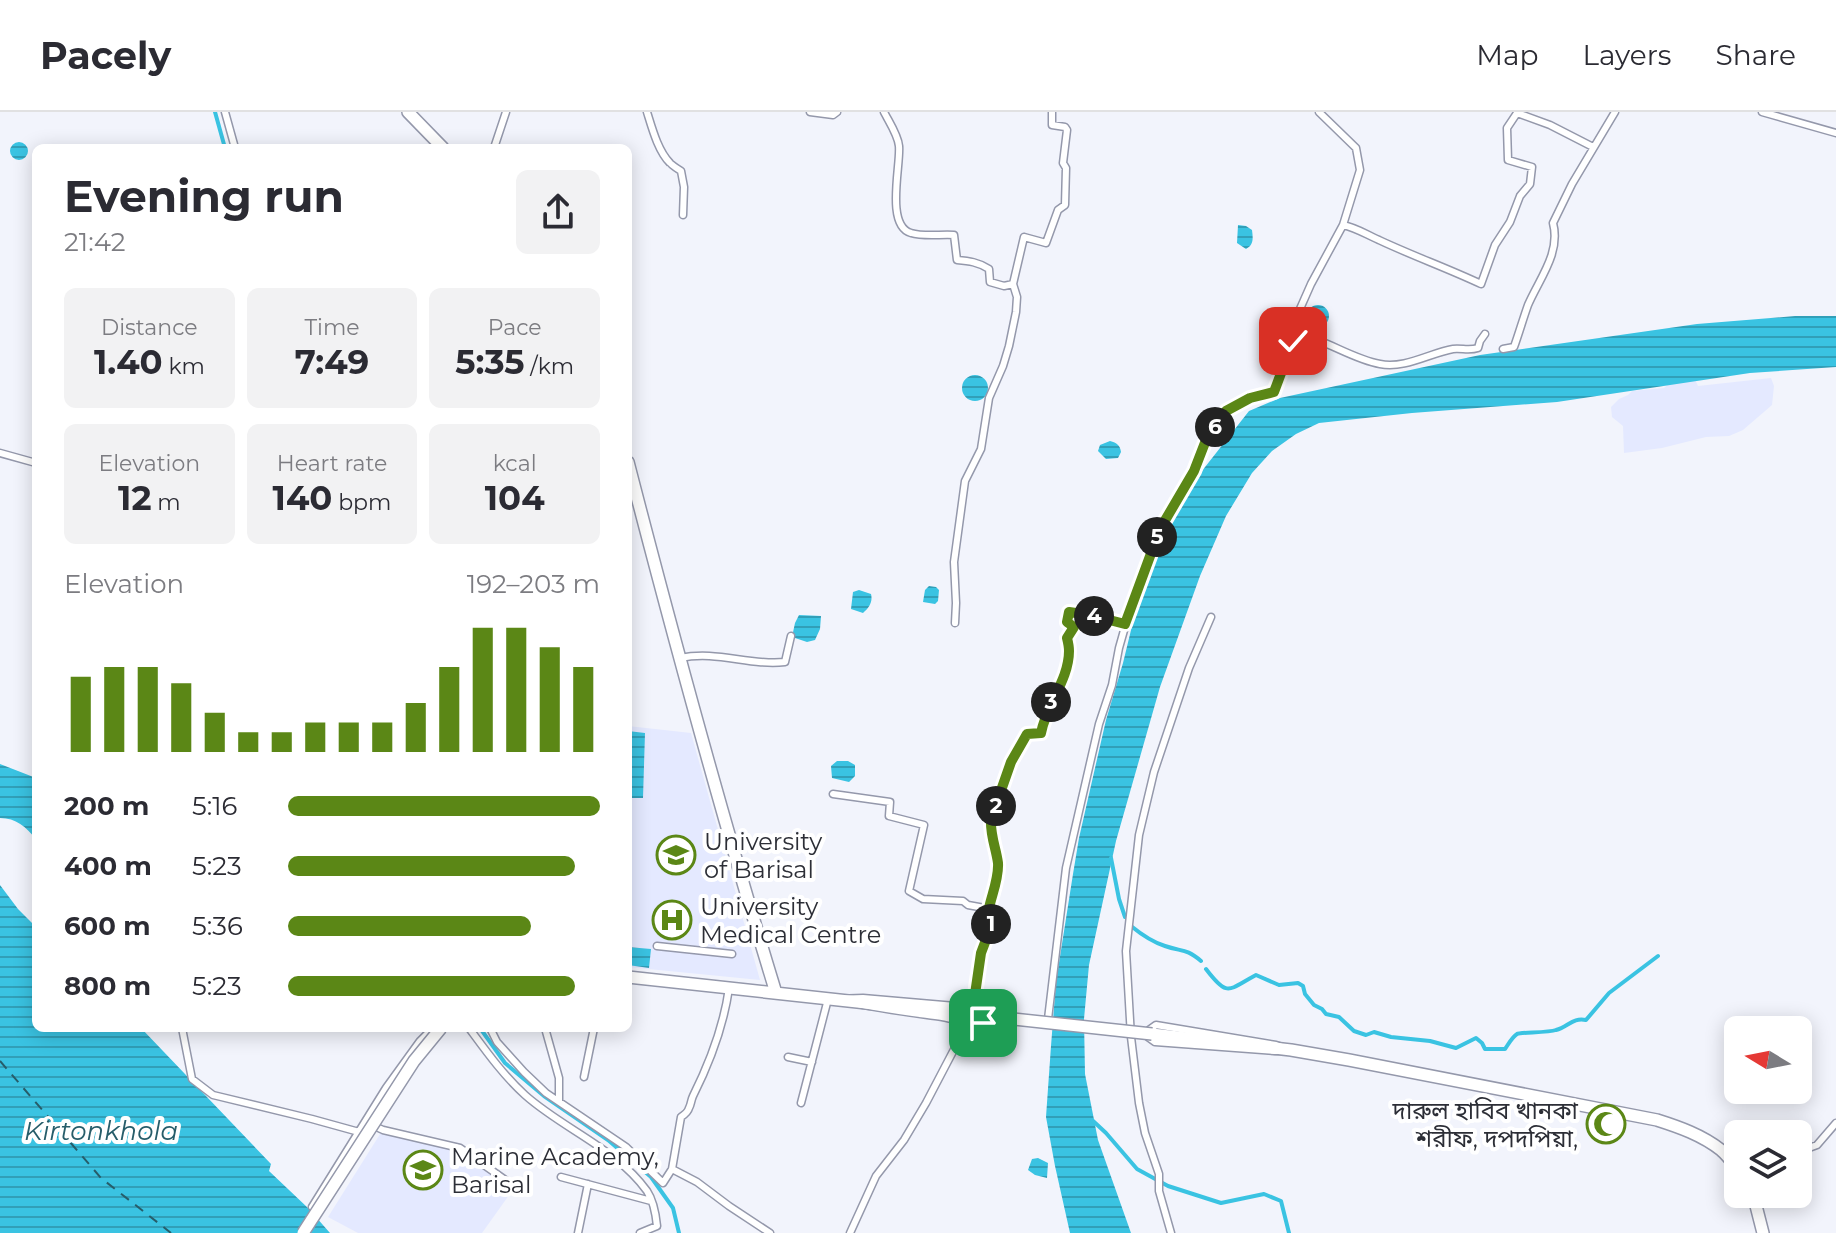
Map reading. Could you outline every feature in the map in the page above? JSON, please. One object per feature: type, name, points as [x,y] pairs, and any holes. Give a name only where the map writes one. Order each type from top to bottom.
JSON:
[{"type":"highway","points":[[408,112],[439,144]]},
{"type":"highway","points":[[632,477],[680,658],[776,993]]},
{"type":"highway","points":[[752,990],[766,980],[769,969]]},
{"type":"highway","points":[[769,969],[782,986],[795,995]]},
{"type":"highway","points":[[632,977],[1291,1050],[1657,1120],[1685,1129],[1724,1153]]},
{"type":"highway","points":[[303,1233],[414,1061],[438,1032]]},
{"type":"highway","points":[[1757,1208],[1763,1233]]},
{"type":"street","points":[[225,112],[234,144]]},
{"type":"street","points":[[495,144],[506,112]]},
{"type":"street","points":[[647,112],[661,150],[670,164],[681,171],[683,215]]},
{"type":"street","points":[[810,112],[833,115],[837,112]]},
{"type":"street","points":[[884,112],[900,145],[896,194],[898,218],[903,229],[910,233],[953,234],[957,260],[970,261],[989,269],[990,282],[1004,286],[1013,284]]},
{"type":"street","points":[[955,623],[954,562],[965,481],[981,449],[989,398],[1009,346],[1017,297],[1013,284],[1024,237],[1046,243],[1058,210],[1065,205],[1066,168],[1063,163],[1067,130],[1052,125],[1052,112]]},
{"type":"street","points":[[1292,327],[1343,225],[1360,170],[1356,148],[1319,112]]},
{"type":"street","points":[[1503,349],[1514,347],[1527,308],[1555,245],[1553,223],[1572,184],[1615,112]]},
{"type":"street","points":[[1762,112],[1836,133]]},
{"type":"street","points":[[1792,112],[1794,121]]},
{"type":"street","points":[[1343,225],[1354,227],[1481,284],[1495,245],[1510,222],[1520,196],[1530,184],[1532,167],[1508,160],[1507,128],[1517,113],[1550,125],[1593,147]]},
{"type":"street","points":[[1048,1019],[1066,868],[1125,624],[1160,529],[1194,471],[1206,440],[1226,411],[1250,398],[1274,392],[1286,355],[1298,334],[1361,358],[1395,365],[1457,348],[1478,348],[1485,334]]},
{"type":"street","points":[[0,453],[32,462]]},
{"type":"street","points":[[990,909],[998,865],[991,819],[1011,762],[1027,734],[1041,733],[1059,687],[1070,650],[1067,638],[1074,627],[1067,622],[1069,612],[1125,624]]},
{"type":"street","points":[[1171,1233],[1159,1191],[1159,1174],[1145,1133],[1131,1037],[1126,951],[1139,835],[1154,772],[1189,668],[1211,617]]},
{"type":"street","points":[[680,658],[707,654],[785,662],[791,636]]},
{"type":"street","points":[[833,794],[890,802],[889,816],[924,825],[909,891],[923,899],[963,901],[968,905],[990,909],[995,914],[981,953],[973,1008]]},
{"type":"street","points":[[657,946],[732,954]]},
{"type":"street","points":[[492,1032],[497,1042],[546,1093],[626,1147],[663,1183],[672,1169],[681,1117],[687,1112],[705,1069],[725,1012],[729,988]]},
{"type":"street","points":[[863,998],[990,1009],[993,1012],[992,1021],[983,1023],[832,999],[863,998]]},
{"type":"street","points":[[801,1103],[832,999]]},
{"type":"street","points":[[850,1233],[876,1176],[904,1140],[926,1103],[966,1020]]},
{"type":"street","points":[[1156,1025],[1291,1050],[1155,1042],[1148,1037],[1149,1030],[1156,1025]]},
{"type":"street","points":[[183,1032],[192,1079],[213,1095],[359,1132]]},
{"type":"street","points":[[312,1207],[404,1062],[430,1032]]},
{"type":"street","points":[[472,1032],[524,1094],[620,1163],[648,1192],[657,1226],[640,1233]]},
{"type":"street","points":[[546,1032],[559,1078],[559,1101]]},
{"type":"street","points":[[584,1077],[593,1032]]},
{"type":"street","points":[[788,1057],[812,1062]]},
{"type":"street","points":[[365,1121],[383,1130],[460,1148],[518,1189]]},
{"type":"street","points":[[1812,1147],[1836,1123]]},
{"type":"street","points":[[672,1169],[697,1182],[770,1233]]},
{"type":"street","points":[[561,1177],[651,1201]]},
{"type":"street","points":[[578,1233],[588,1184]]},
{"type":"street","points":[[1760,1208],[1760,1217]]},
{"type":"shaded area","points":[[1694,377],[1698,386],[1771,378],[1774,386],[1772,405],[1743,430],[1729,436],[1706,437],[1624,453],[1623,426],[1612,417],[1611,407],[1632,391],[1664,388],[1675,378]]},
{"type":"shaded area","name":"University of Barisal","points":[[632,726],[691,733],[760,980],[632,967]]},
{"type":"shaded area","name":"Marine Academy, Barisal","points":[[382,1131],[461,1151],[514,1188],[482,1233],[358,1233],[328,1217]]},
{"type":"water","points":[[15,142],[23,142],[28,151],[26,158],[15,160],[10,155],[10,147]]},
{"type":"water","points":[[1238,225],[1252,230],[1252,243],[1246,249],[1237,243]]},
{"type":"water","points":[[1318,305],[1326,308],[1329,316],[1326,324],[1318,327],[1310,324],[1307,316],[1310,308]]},
{"type":"water","points":[[1836,316],[1836,367],[1750,373],[1557,402],[1319,423],[1272,451],[1252,473],[1226,516],[1200,576],[1160,687],[1116,841],[1089,965],[1084,1019],[1085,1074],[1098,1140],[1131,1233],[1070,1233],[1046,1117],[1056,982],[1079,838],[1141,589],[1167,525],[1198,476],[1249,411],[1280,398],[1480,355],[1697,324]]},
{"type":"water","points":[[975,375],[984,379],[988,388],[984,397],[975,401],[966,397],[962,388],[966,379]]},
{"type":"water","points":[[1110,441],[1120,448],[1118,458],[1106,459],[1098,451],[1100,445]]},
{"type":"water","points":[[929,586],[939,590],[935,604],[923,602]]},
{"type":"water","points":[[859,590],[871,594],[870,605],[863,613],[851,609],[853,592]]},
{"type":"water","points":[[799,615],[821,616],[815,640],[807,642],[792,637]]},
{"type":"water","points":[[632,731],[645,733],[643,798],[632,798]]},
{"type":"water","points":[[837,761],[855,765],[855,776],[849,782],[832,778],[831,766]]},
{"type":"water","points":[[0,764],[32,776],[32,835],[20,824],[0,818]]},
{"type":"water","name":"Kirtonkhola","points":[[0,885],[32,923],[32,1032],[145,1032],[271,1164],[269,1171],[330,1233],[0,1233]]},
{"type":"water","points":[[632,947],[651,949],[649,968],[632,966]]},
{"type":"water","points":[[1038,1158],[1048,1163],[1047,1178],[1028,1170],[1032,1159]]},
{"type":"waterway","points":[[215,112],[224,144]]},
{"type":"waterway","points":[[1111,858],[1125,917]]},
{"type":"waterway","points":[[1131,926],[1156,942],[1188,952],[1201,961]]},
{"type":"waterway","points":[[1206,969],[1224,988],[1234,987],[1256,975],[1279,985],[1298,983],[1314,1005],[1326,1014],[1339,1017],[1354,1031],[1366,1035],[1374,1032],[1456,1048],[1476,1038],[1485,1049],[1505,1049],[1517,1034],[1552,1031],[1578,1020],[1586,1020],[1609,993],[1658,956]]},
{"type":"waterway","points":[[483,1032],[505,1063],[544,1096],[608,1140],[651,1177],[673,1208],[679,1233]]},
{"type":"waterway","points":[[1092,1120],[1137,1169],[1168,1186],[1221,1203],[1264,1194],[1281,1201],[1289,1233]]},
{"type":"ferry route","points":[[0,1061],[101,1178],[171,1233]]},
{"type":"place","name":"University of Barisal","points":[[676,855]]},
{"type":"place","name":"University Medical Centre","points":[[672,920]]},
{"type":"place","name":"দারুল হাবিব খানকা শরীফ, দপদপিয়া,","points":[[1606,1124]]},
{"type":"place","name":"Marine Academy, Barisal","points":[[423,1170]]},
{"type":"route","points":[[983,1023],[992,1021],[993,1012],[973,1008],[981,953],[995,916],[989,908],[998,865],[991,819],[1011,762],[1027,734],[1041,733],[1056,695],[1070,650],[1066,641],[1074,627],[1067,622],[1069,612],[1125,624],[1160,529],[1194,471],[1206,440],[1226,411],[1250,398],[1274,392],[1293,341]]}]
